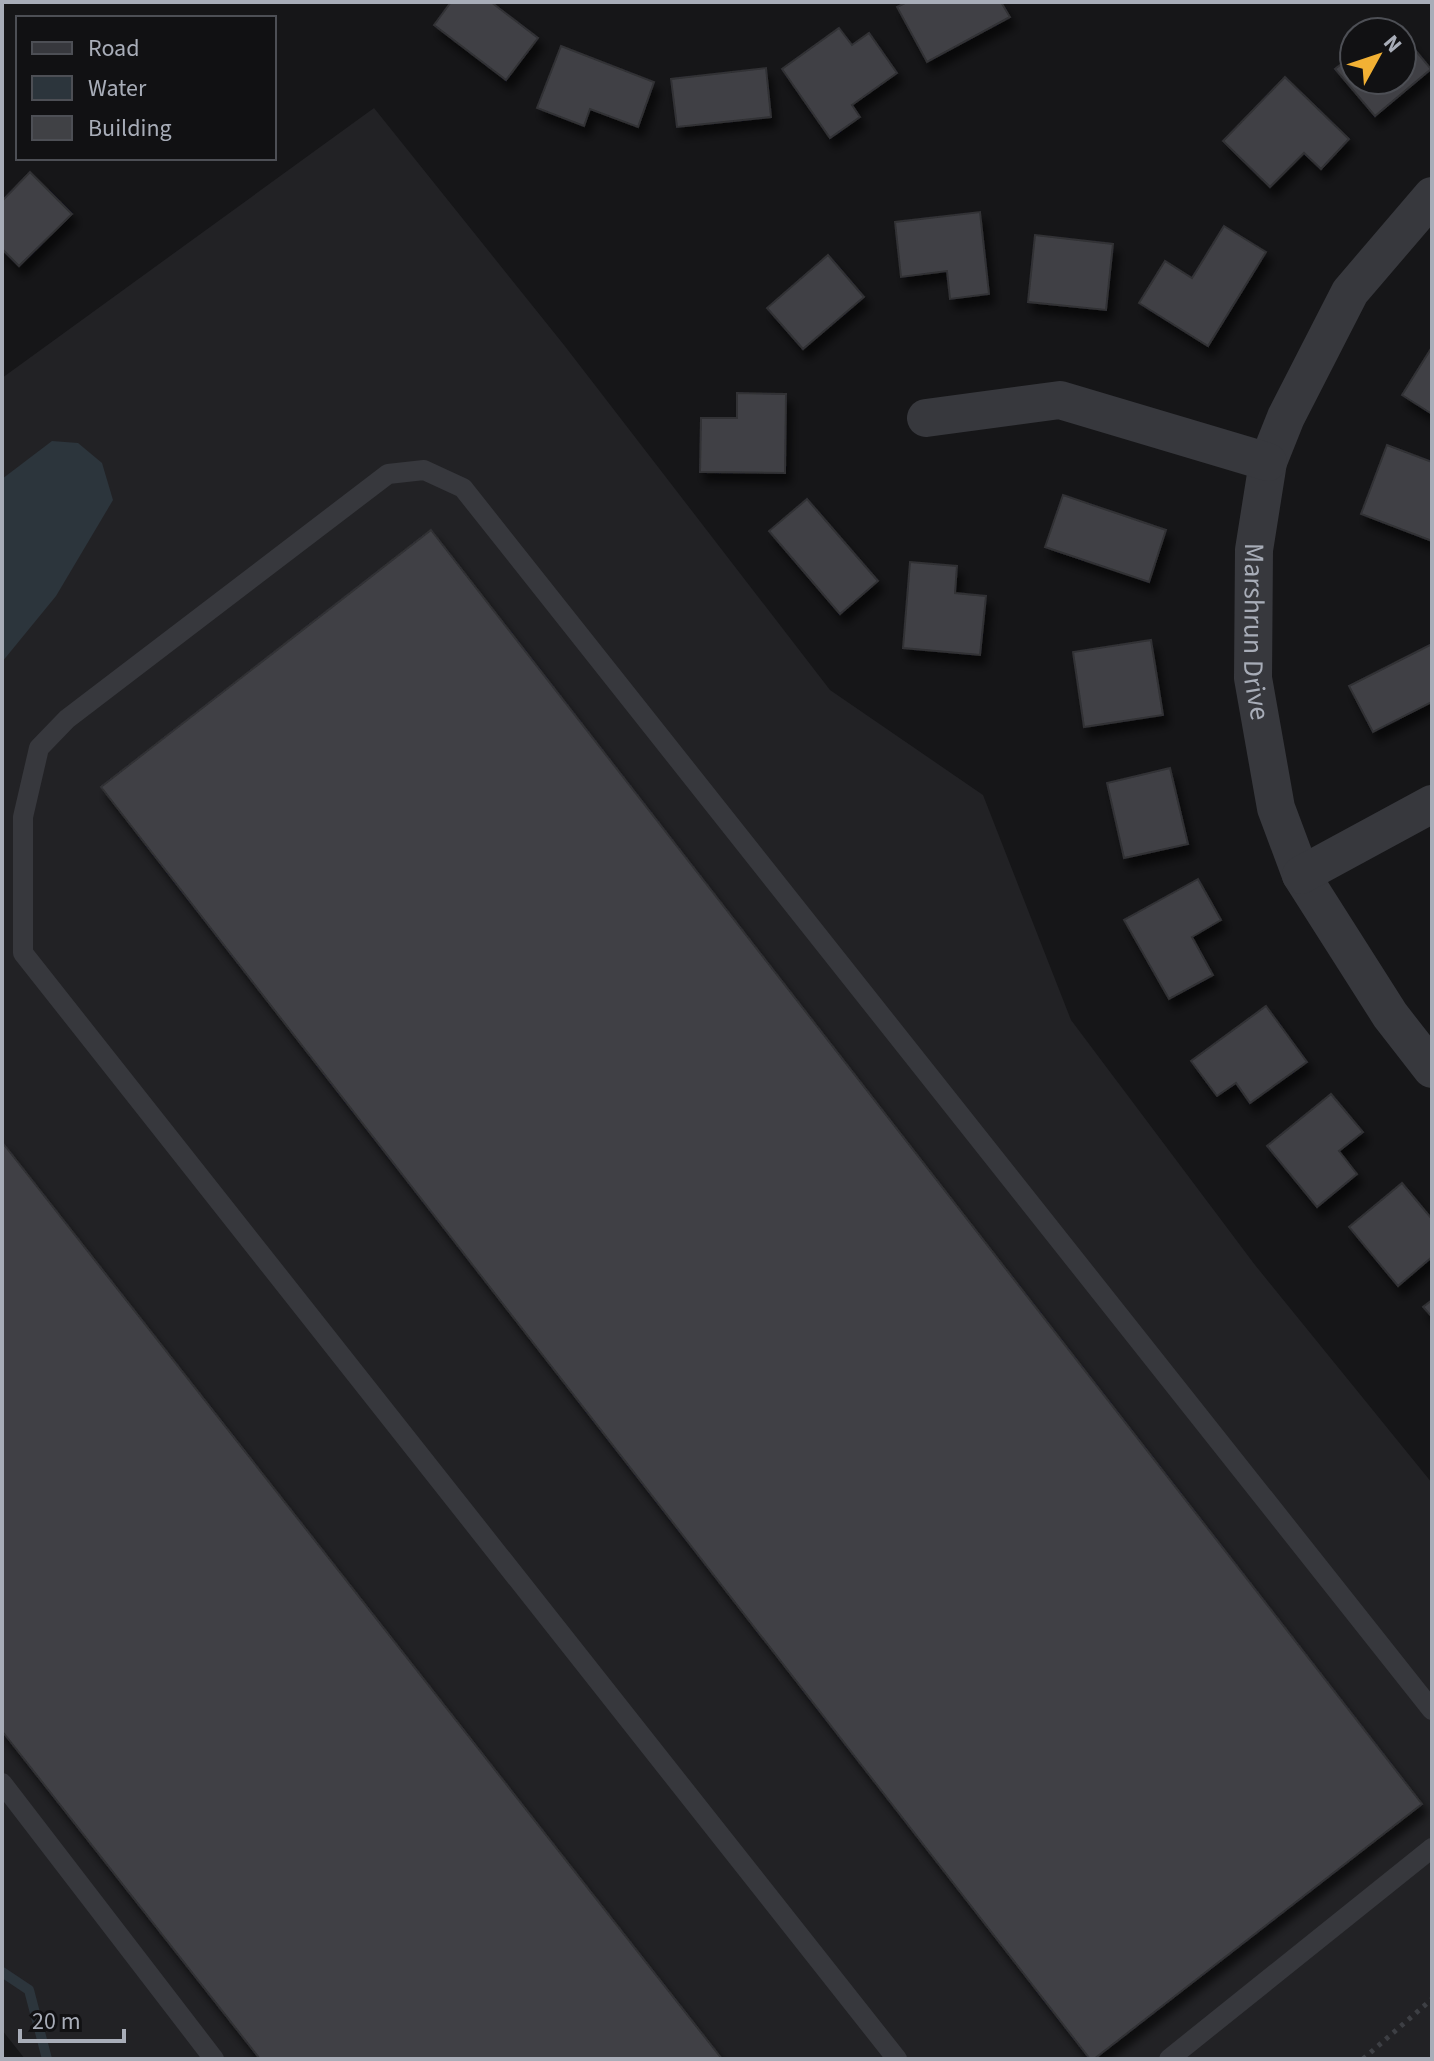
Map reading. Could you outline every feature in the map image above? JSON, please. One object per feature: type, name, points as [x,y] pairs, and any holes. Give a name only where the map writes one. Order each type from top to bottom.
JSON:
[{"type":"street","name":"Marshrun Drive","points":[[1432,196],[1350,292],[1286,417],[1268,462],[1254,550],[1253,678],[1276,808],[1301,875],[1390,1015],[1432,1069]]},
{"type":"street","points":[[926,418],[1060,400],[1268,462]]},
{"type":"street","points":[[1301,875],[1432,804]]},
{"type":"lane","points":[[897,2059],[23,953],[23,817],[39,748],[67,719],[388,474],[424,470],[463,488],[1432,1710]]},
{"type":"lane","points":[[2,904],[23,904]]},
{"type":"lane","points":[[2,1783],[214,2059]]},
{"type":"lane","points":[[1169,2059],[1432,1848]]},
{"type":"path","points":[[1363,2059],[1432,1999]]},
{"type":"shaded area","points":[[374,108],[564,345],[830,690],[983,795],[1071,1020],[1255,1265],[1432,1483],[1432,2059],[25,2059],[2,2030],[2,378]]},
{"type":"water","points":[[52,441],[78,443],[102,463],[113,500],[56,596],[2,662],[2,479]]},
{"type":"building","points":[[451,2],[491,2],[538,38],[506,80],[434,25]]},
{"type":"building","points":[[907,2],[1001,2],[1010,17],[927,62],[897,7]]},
{"type":"building","points":[[839,28],[852,45],[869,33],[897,73],[852,105],[860,117],[830,138],[782,69]]},
{"type":"building","points":[[561,46],[654,82],[638,127],[590,109],[584,126],[537,108]]},
{"type":"building","points":[[1418,53],[1431,69],[1418,80]]},
{"type":"building","points":[[766,68],[771,117],[677,127],[671,79]]},
{"type":"building","points":[[1285,77],[1349,139],[1321,169],[1304,153],[1270,187],[1223,141]]},
{"type":"building","points":[[1358,96],[1399,96],[1375,116]]},
{"type":"building","points":[[30,172],[72,214],[19,266],[2,249],[2,201]]},
{"type":"building","points":[[980,212],[989,294],[950,299],[947,271],[901,277],[895,222]]},
{"type":"building","points":[[1224,226],[1266,252],[1208,346],[1139,303],[1165,261],[1192,278]]},
{"type":"building","points":[[1035,235],[1113,244],[1106,310],[1028,302]]},
{"type":"building","points":[[828,255],[864,297],[803,349],[767,308]]},
{"type":"building","points":[[1432,347],[1432,414],[1402,395]]},
{"type":"building","points":[[737,393],[786,394],[785,473],[700,472],[701,418],[737,418]]},
{"type":"building","points":[[1387,445],[1432,462],[1432,541],[1361,514]]},
{"type":"building","points":[[1063,495],[1166,530],[1149,582],[1045,547]]},
{"type":"building","points":[[807,499],[878,581],[840,614],[769,531]]},
{"type":"building","points":[[431,530],[1422,1804],[1094,2059],[1090,2059],[101,787]]},
{"type":"building","points":[[910,562],[957,566],[955,593],[986,596],[980,655],[903,648]]},
{"type":"building","points":[[1151,640],[1163,715],[1084,727],[1073,652]]},
{"type":"building","points":[[1432,644],[1432,702],[1373,732],[1349,686]]},
{"type":"building","points":[[1170,768],[1188,844],[1124,858],[1107,783]]},
{"type":"building","points":[[1198,879],[1221,920],[1192,937],[1213,975],[1169,999],[1124,920]]},
{"type":"building","points":[[1266,1006],[1307,1062],[1250,1103],[1236,1083],[1217,1096],[1191,1061]]},
{"type":"building","points":[[1331,1094],[1363,1132],[1339,1151],[1357,1174],[1317,1207],[1267,1146]]},
{"type":"building","points":[[2,1142],[722,2059],[260,2059],[2,1731]]},
{"type":"building","points":[[1402,1183],[1432,1219],[1432,1257],[1398,1286],[1349,1227]]},
{"type":"building","points":[[1432,1300],[1432,1317],[1423,1307]]},
{"type":"waterway","points":[[2,1972],[29,1990],[47,2059]]}]
